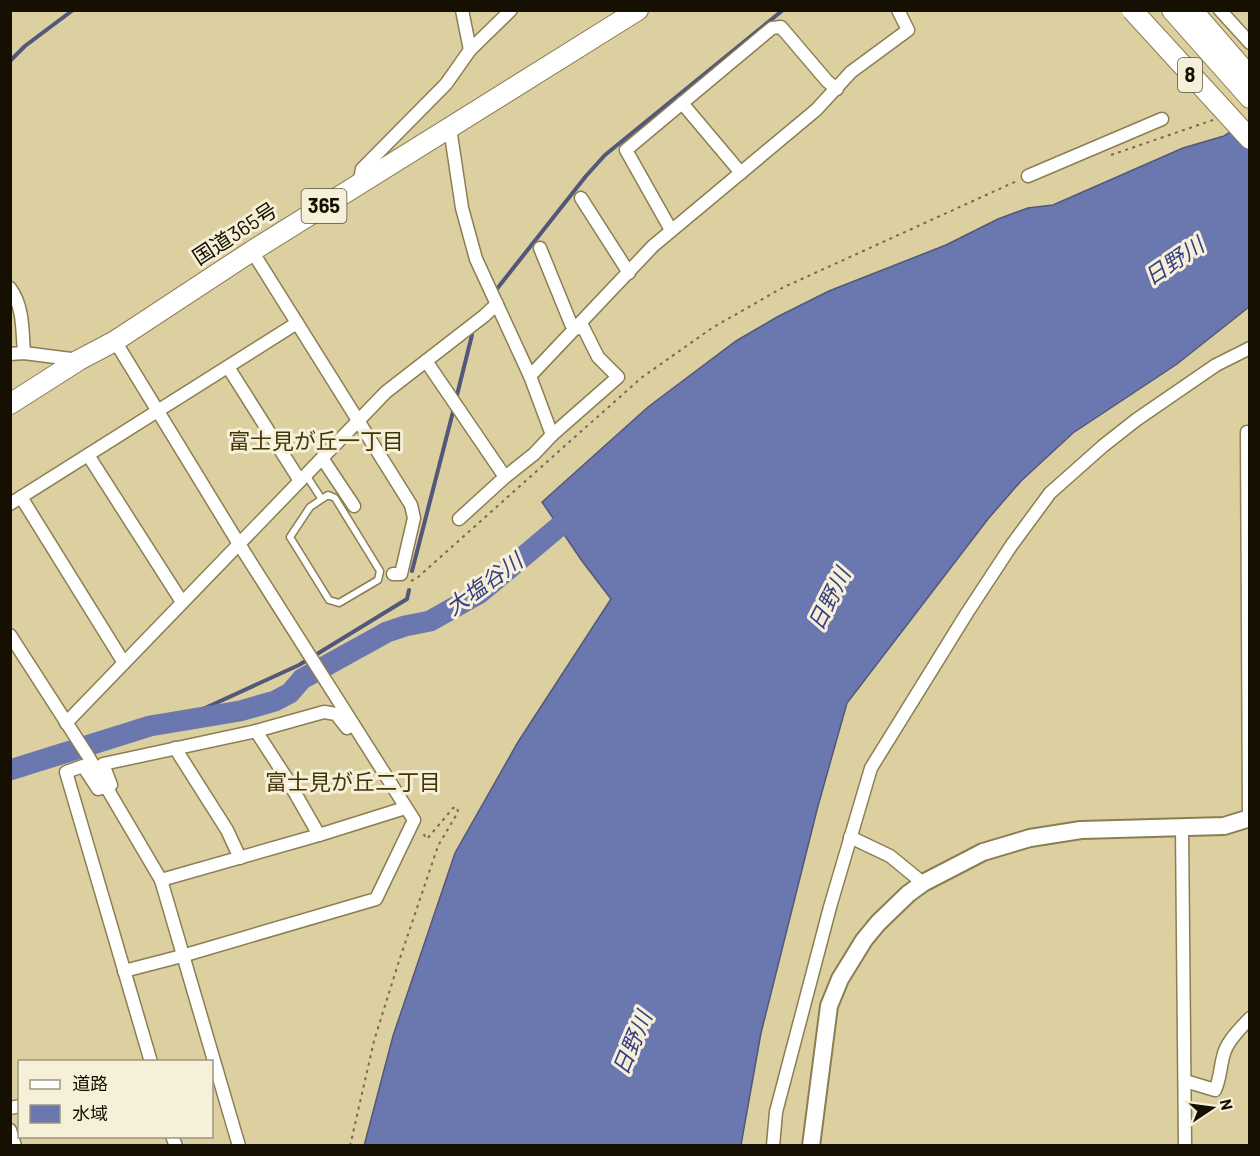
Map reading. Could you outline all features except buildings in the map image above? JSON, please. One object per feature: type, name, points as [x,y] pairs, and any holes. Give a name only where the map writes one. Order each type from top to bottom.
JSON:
[{"type":"highway","name":"国道365号","points":[[10,404],[79,360],[115,341],[252,251],[638,10]]},
{"type":"highway","name":"8","points":[[1132,10],[1250,140]]},
{"type":"highway","name":"8","points":[[1149,10],[1250,122]]},
{"type":"highway","name":"8","points":[[1172,10],[1250,98]]},
{"type":"highway","name":"8","points":[[1192,10],[1250,77]]},
{"type":"main road","points":[[811,1146],[829,1006],[840,980],[864,940],[908,894],[982,852],[1030,838],[1081,830],[1224,826],[1249,818]]},
{"type":"street","points":[[462,10],[470,50]]},
{"type":"street","points":[[359,184],[362,169],[446,84],[470,50],[511,10]]},
{"type":"street","points":[[530,376],[653,246],[816,110],[851,72],[908,30],[898,10]]},
{"type":"street","points":[[1220,10],[1250,43]]},
{"type":"street","points":[[671,230],[626,150],[772,28],[781,27],[827,81],[837,89]]},
{"type":"street","points":[[682,104],[741,173]]},
{"type":"street","points":[[1028,176],[1162,119]]},
{"type":"street","points":[[450,128],[468,233],[482,273],[530,376],[552,435]]},
{"type":"street","points":[[581,198],[629,273]]},
{"type":"street","points":[[459,519],[618,377],[598,357],[578,326],[571,324],[540,248]]},
{"type":"street","points":[[252,251],[414,512],[397,574]]},
{"type":"street","points":[[10,288],[18,298],[20,307],[24,353]]},
{"type":"street","points":[[66,723],[396,383],[497,304]]},
{"type":"street","points":[[124,663],[16,500],[297,323]]},
{"type":"street","points":[[115,341],[239,544],[414,820],[376,899],[182,956],[124,970]]},
{"type":"street","points":[[773,1146],[776,1112],[850,837],[871,768],[1011,546],[1050,492],[1136,420],[1216,365],[1250,348]]},
{"type":"street","points":[[10,354],[24,353],[79,360]]},
{"type":"street","points":[[426,361],[505,477]]},
{"type":"street","points":[[228,367],[303,478]]},
{"type":"street","points":[[1249,818],[1247,432],[1250,432]]},
{"type":"street","points":[[88,455],[182,602]]},
{"type":"street","points":[[322,458],[354,506]]},
{"type":"street","points":[[10,635],[88,756],[161,880],[239,1146]]},
{"type":"street","points":[[150,1060],[66,772],[83,766],[98,789],[111,783],[103,764],[256,731],[324,712],[331,712],[339,717],[352,735],[368,747]]},
{"type":"street","points":[[256,731],[319,835]]},
{"type":"street","points":[[175,748],[227,830],[240,858]]},
{"type":"street","points":[[161,880],[405,808]]},
{"type":"street","points":[[1182,827],[1185,1146]]},
{"type":"street","points":[[850,837],[890,856],[924,883]]},
{"type":"street","points":[[1185,1081],[1215,1090],[1220,1080],[1223,1056],[1233,1036],[1250,1018]]},
{"type":"lane","points":[[303,478],[321,498]]},
{"type":"lane","points":[[328,495],[334,498],[380,571],[378,580],[339,603],[329,600],[290,537],[310,507],[321,498],[328,495]]},
{"type":"path","points":[[1102,158],[1215,119]]},
{"type":"path","points":[[397,574],[406,584],[417,578],[641,378],[712,328],[783,288],[1028,176]]},
{"type":"path","points":[[350,1146],[374,1041],[398,964],[438,846],[458,812],[457,807],[453,808],[427,839],[414,820]]},
{"type":"water","name":"日野川","points":[[1249,120],[1249,307],[1177,364],[1073,433],[1021,481],[988,519],[847,703],[818,806],[761,1033],[741,1145],[364,1146],[393,1036],[455,853],[518,742],[611,599],[542,502],[648,407],[736,341],[777,317],[829,291],[946,245],[998,219],[1028,208],[1053,205],[1183,148],[1224,136]]},
{"type":"waterway","points":[[10,61],[25,46],[73,10]]},
{"type":"waterway","points":[[496,290],[605,155],[783,10]]},
{"type":"waterway","points":[[456,399],[472,335]]},
{"type":"waterway","points":[[412,571],[454,408]]},
{"type":"waterway","name":"大塩谷川","points":[[10,770],[150,726],[240,711],[275,701],[290,693],[302,679],[387,632],[430,621],[480,593],[581,508]]},
{"type":"waterway","points":[[179,720],[299,665],[407,599],[409,590]]},
{"type":"district","name":"富士見が丘一丁目","points":[[316,441]]},
{"type":"district","name":"富士見が丘二丁目","points":[[353,782]]}]
